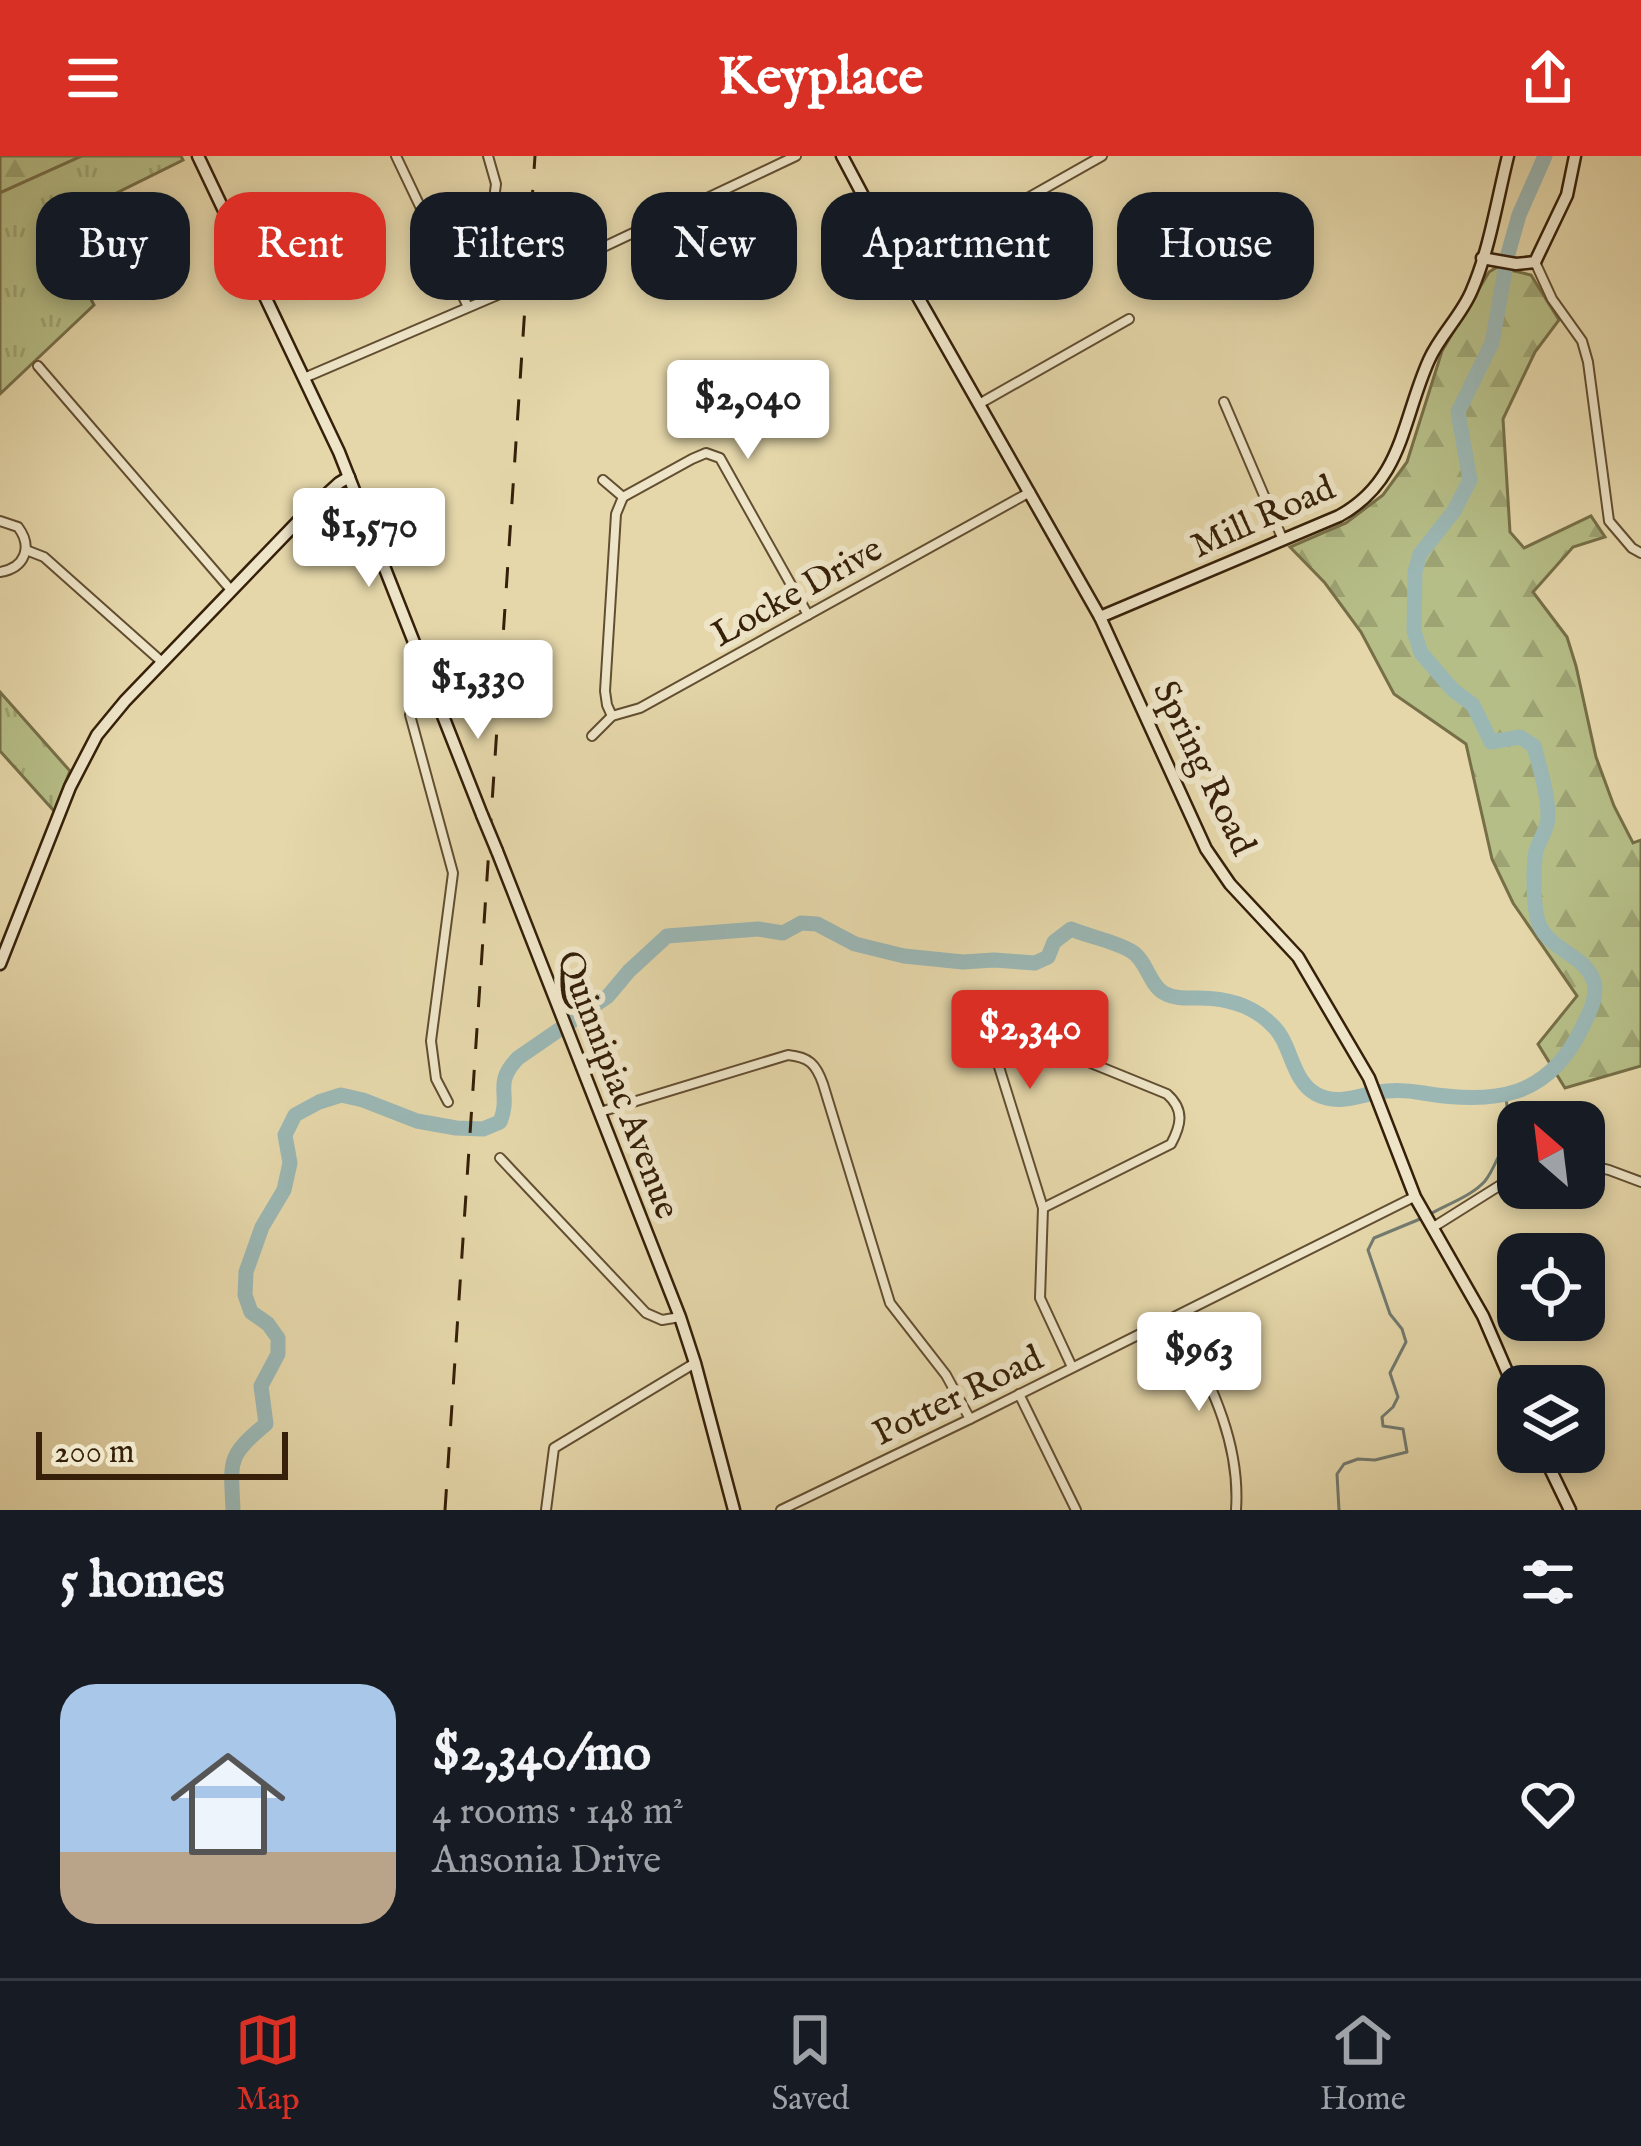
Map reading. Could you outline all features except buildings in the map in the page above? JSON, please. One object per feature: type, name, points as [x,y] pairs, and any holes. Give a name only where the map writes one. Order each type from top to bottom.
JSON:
[{"type":"street","name":"Quinnipiac Avenue","points":[[198,156],[350,477],[680,1317],[734,1510]]},
{"type":"street","points":[[396,156],[414,192]]},
{"type":"street","points":[[488,156],[495,192]]},
{"type":"street","points":[[304,378],[559,268],[796,156]]},
{"type":"street","name":"Spring Road","points":[[842,156],[861,192]]},
{"type":"street","points":[[1038,192],[1102,156]]},
{"type":"street","name":"Mill Road","points":[[1100,617],[1283,540],[1366,499],[1397,454],[1430,358],[1472,292],[1508,156]]},
{"type":"street","points":[[1535,262],[1567,195],[1575,156]]},
{"type":"street","points":[[1482,258],[1535,262]]},
{"type":"street","points":[[1535,262],[1552,299],[1582,341],[1609,521],[1641,553]]},
{"type":"street","points":[[464,300],[468,308]]},
{"type":"street","name":"Spring Road","points":[[920,300],[1100,617],[1206,849],[1230,884],[1298,957],[1372,1085],[1415,1196],[1483,1316],[1504,1365]]},
{"type":"street","points":[[979,404],[1129,319]]},
{"type":"street","points":[[38,366],[232,591]]},
{"type":"street","points":[[1224,402],[1283,540]]},
{"type":"street","points":[[612,716],[605,691],[616,514],[622,497],[692,459],[706,453],[720,458],[808,614]]},
{"type":"street","points":[[0,964],[4,942],[78,770],[108,721],[306,513],[350,477]]},
{"type":"street","points":[[603,481],[622,497]]},
{"type":"street","name":"Locke Drive","points":[[592,736],[612,716],[640,708],[1030,492]]},
{"type":"street","points":[[0,521],[17,527],[26,541],[19,564],[0,572]]},
{"type":"street","points":[[26,550],[44,556],[162,662]]},
{"type":"street","points":[[431,686],[413,699],[410,715],[452,873],[431,1041],[436,1079],[448,1102]]},
{"type":"street","points":[[1043,1208],[1171,1144],[1181,1126],[1180,1111],[1167,1094],[1031,1039],[1012,1036],[1002,1041],[995,1054],[1043,1208],[1040,1298],[1072,1367]]},
{"type":"street","points":[[600,1112],[788,1055],[814,1063],[890,1303],[946,1375],[970,1420]]},
{"type":"street","points":[[500,1158],[646,1313],[662,1320],[680,1317]]},
{"type":"street","points":[[1605,1171],[1641,1182]]},
{"type":"street","points":[[1432,1228],[1497,1187]]},
{"type":"street","name":"Potter Road","points":[[781,1510],[1415,1196]]},
{"type":"street","points":[[1177,1317],[1230,1440],[1236,1510]]},
{"type":"street","points":[[546,1510],[554,1448],[695,1363]]},
{"type":"street","points":[[1018,1394],[1076,1510]]},
{"type":"street","points":[[1552,1473],[1570,1510]]},
{"type":"green space","points":[[0,156],[82,156],[0,193]]},
{"type":"green space","points":[[82,156],[181,156],[183,160],[119,192],[36,192],[36,300],[91,300],[94,305],[0,394],[0,193]]},
{"type":"green space","points":[[1497,267],[1531,275],[1559,320],[1535,352],[1503,419],[1510,532],[1524,548],[1591,516],[1605,537],[1573,547],[1533,592],[1567,637],[1596,757],[1633,843],[1641,840],[1641,1066],[1565,1088],[1538,1044],[1577,996],[1513,903],[1492,859],[1466,744],[1394,694],[1361,632],[1325,583],[1290,547],[1346,523],[1383,495],[1407,462],[1442,351],[1489,272]]},
{"type":"green space","points":[[0,692],[70,771],[54,811],[0,751]]},
{"type":"waterway","points":[[233,1510],[234,1461],[266,1424],[261,1386],[278,1354],[278,1338],[251,1312],[245,1295],[246,1272],[262,1227],[284,1190],[290,1163],[285,1135],[295,1115],[341,1095],[417,1121],[456,1128],[483,1129],[500,1122],[504,1082],[518,1058],[608,996],[667,936],[758,929],[783,933],[801,923],[817,924],[855,944],[904,956],[1035,963],[1048,957],[1054,942],[1071,929],[1131,951],[1168,995],[1229,1001],[1257,1013],[1279,1034],[1301,1080],[1325,1098],[1396,1091],[1496,1096],[1517,1091],[1554,1069],[1583,1026],[1595,988],[1590,973],[1551,941],[1537,917],[1535,858],[1548,817],[1534,746],[1520,737],[1491,742],[1473,705],[1421,653],[1414,631],[1420,554],[1454,511],[1470,480],[1458,412],[1492,343],[1519,215],[1545,156]]},
{"type":"waterway","points":[[1432,1213],[1474,1191],[1489,1176],[1510,1136],[1506,1097]]},
{"type":"waterway","points":[[1339,1510],[1337,1474],[1344,1464],[1407,1452],[1403,1429],[1383,1426],[1382,1417],[1398,1397],[1390,1373],[1406,1342],[1390,1314],[1368,1250],[1374,1238],[1420,1219]]},
{"type":"railway","points":[[445,1510],[535,156]]}]
